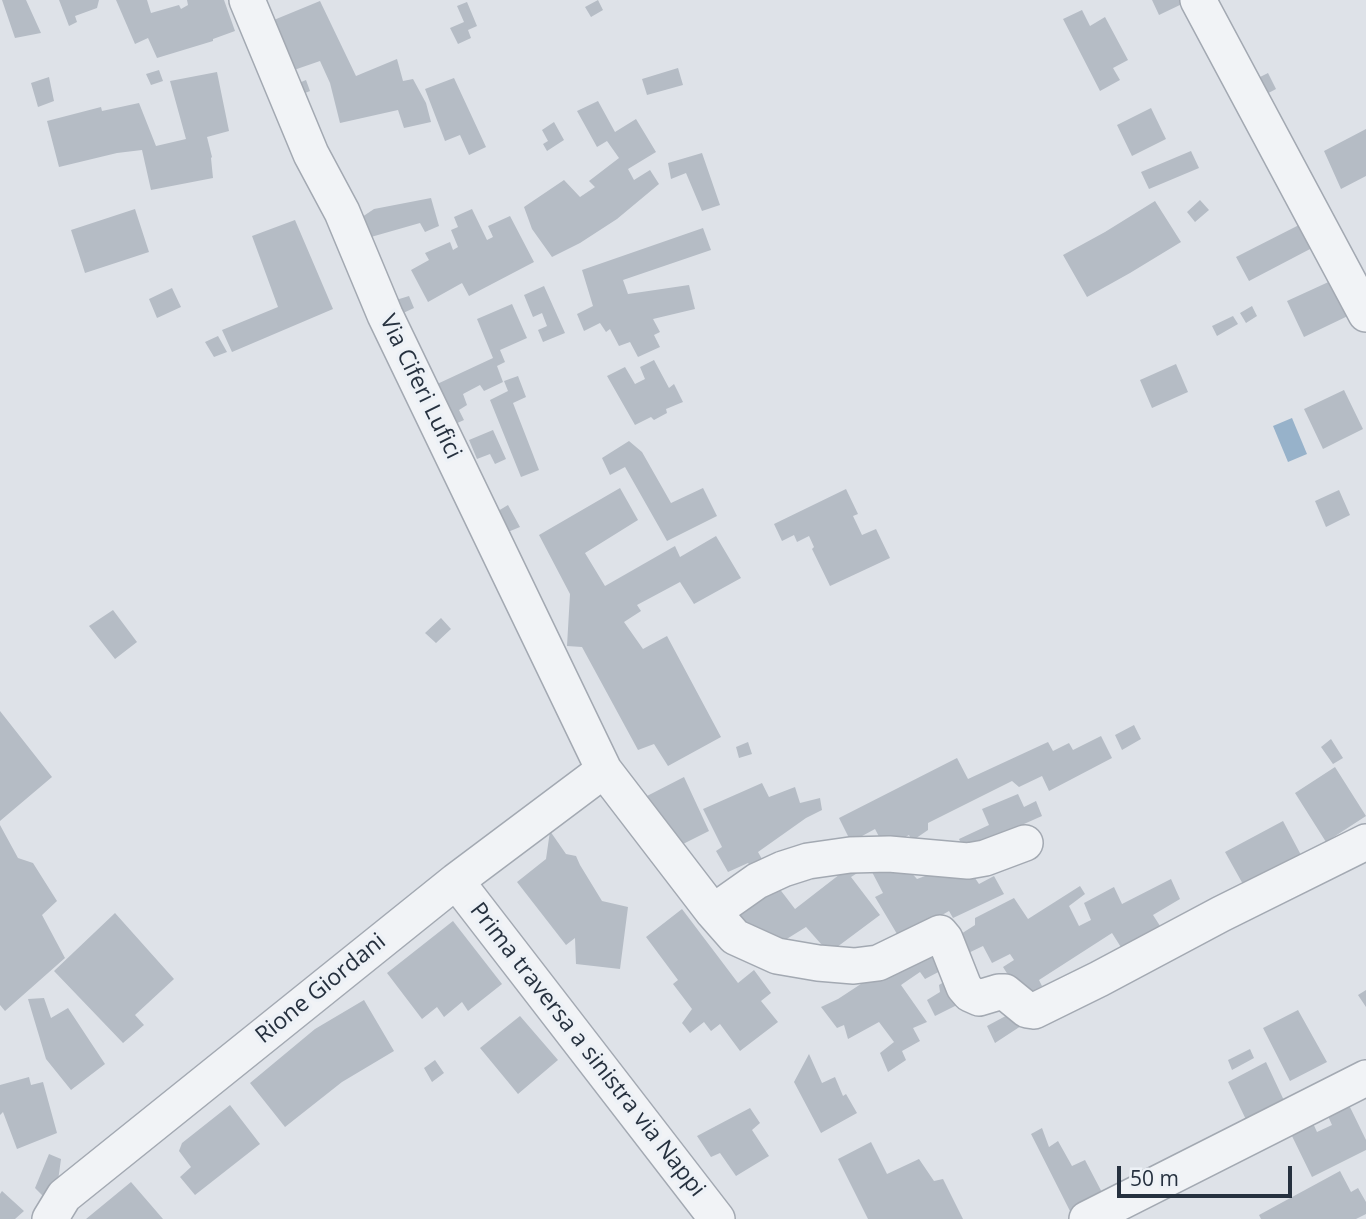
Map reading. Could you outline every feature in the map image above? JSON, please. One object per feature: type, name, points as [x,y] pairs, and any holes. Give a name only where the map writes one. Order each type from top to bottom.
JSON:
[{"type":"street","name":"Via Ciferi Lufici","points":[[247,0],[311,154],[342,212],[385,315],[604,770],[735,937],[777,956],[854,966],[878,963],[940,933],[970,995],[979,998],[1005,992],[1027,1010],[1034,1011],[1366,842]]},
{"type":"street","points":[[1198,0],[1366,314]]},
{"type":"street","name":"Rione Giordani","points":[[50,1219],[64,1196],[456,881],[604,770]]},
{"type":"street","points":[[713,912],[757,881],[808,861],[850,855],[889,854],[968,861],[996,855],[1025,843]]},
{"type":"street","name":"Prima traversa a sinistra via Nappi","points":[[456,881],[717,1219]]},
{"type":"street","points":[[1087,1219],[1366,1078]]},
{"type":"water","points":[[1292,418],[1307,454],[1288,462],[1273,426]]},
{"type":"building","points":[[2,0],[26,0],[41,33],[15,38]]},
{"type":"building","points":[[59,0],[99,0],[97,8],[75,16],[77,22],[69,26]]},
{"type":"building","points":[[116,0],[147,0],[151,13],[179,5],[181,9],[188,5],[187,0],[224,0],[235,31],[213,41],[157,58],[148,38],[135,44]]},
{"type":"building","points":[[598,0],[603,10],[591,17],[585,7]]},
{"type":"building","points":[[1152,0],[1180,0],[1182,4],[1159,15]]},
{"type":"building","points":[[320,1],[356,76],[397,59],[403,81],[413,79],[426,103],[431,122],[404,128],[398,110],[340,123],[330,83],[320,61],[294,70],[269,22]]},
{"type":"building","points":[[467,2],[477,26],[468,30],[471,38],[458,44],[450,28],[464,22],[457,6]]},
{"type":"building","points":[[1082,10],[1090,26],[1105,17],[1128,60],[1113,68],[1120,80],[1100,91],[1063,19]]},
{"type":"building","points":[[678,68],[683,85],[647,95],[642,79]]},
{"type":"building","points":[[159,70],[163,81],[151,85],[146,74]]},
{"type":"building","points":[[217,72],[229,131],[207,137],[213,178],[151,190],[142,150],[59,167],[47,121],[101,107],[102,111],[139,103],[156,146],[186,139],[170,81]]},
{"type":"building","points":[[1268,73],[1276,89],[1259,98],[1258,78]]},
{"type":"building","points":[[49,77],[54,101],[38,107],[31,83]]},
{"type":"building","points":[[454,78],[486,147],[469,155],[460,135],[445,141],[425,89]]},
{"type":"building","points":[[306,80],[310,91],[298,96],[294,85]]},
{"type":"building","points":[[598,101],[615,132],[636,119],[656,152],[628,169],[634,180],[650,170],[659,184],[617,219],[552,257],[532,229],[524,207],[564,180],[580,197],[595,187],[589,181],[619,158],[607,141],[597,147],[577,111]]},
{"type":"building","points":[[1151,108],[1166,139],[1132,156],[1117,125]]},
{"type":"building","points":[[554,122],[564,140],[547,151],[543,144],[548,141],[542,130]]},
{"type":"building","points":[[1366,129],[1366,176],[1341,189],[1324,151]]},
{"type":"building","points":[[1191,151],[1199,168],[1149,189],[1141,172]]},
{"type":"building","points":[[702,153],[720,205],[702,211],[686,173],[671,179],[668,163]]},
{"type":"building","points":[[431,198],[439,226],[425,232],[420,223],[364,239],[356,221],[374,209]]},
{"type":"building","points":[[1200,200],[1209,210],[1195,222],[1187,212]]},
{"type":"building","points":[[1155,201],[1181,242],[1087,297],[1063,255]]},
{"type":"building","points":[[135,209],[149,252],[85,273],[71,230]]},
{"type":"building","points":[[472,209],[487,240],[493,237],[488,226],[510,216],[534,262],[469,296],[462,283],[428,302],[411,270],[429,260],[425,253],[450,242],[453,250],[458,247],[451,230],[458,227],[454,217]]},
{"type":"building","points":[[295,220],[333,309],[232,352],[222,330],[278,307],[252,236]]},
{"type":"building","points":[[1299,225],[1312,248],[1249,281],[1236,257]]},
{"type":"building","points":[[703,228],[711,250],[623,280],[628,294],[689,285],[695,309],[653,319],[660,332],[654,335],[660,347],[638,357],[630,342],[619,346],[610,329],[606,332],[600,323],[584,331],[577,314],[593,306],[582,270]]},
{"type":"building","points":[[1335,279],[1352,314],[1304,337],[1287,301]]},
{"type":"building","points":[[544,286],[565,333],[543,342],[538,330],[547,326],[542,313],[533,317],[524,295]]},
{"type":"building","points":[[172,288],[181,307],[157,318],[149,299]]},
{"type":"building","points":[[409,296],[414,308],[401,314],[396,300]]},
{"type":"building","points":[[512,304],[527,338],[500,350],[505,362],[497,366],[503,382],[484,391],[480,385],[463,394],[467,405],[459,410],[464,420],[451,426],[435,385],[493,358],[477,319]]},
{"type":"building","points":[[1252,306],[1257,316],[1246,323],[1240,313]]},
{"type":"building","points":[[1233,316],[1238,324],[1217,336],[1212,326]]},
{"type":"building","points":[[218,336],[227,352],[214,357],[205,342]]},
{"type":"building","points":[[654,360],[669,388],[674,384],[683,402],[666,409],[667,413],[654,420],[651,417],[635,425],[607,376],[625,367],[635,384],[645,379],[640,367]]},
{"type":"building","points":[[1176,364],[1188,392],[1152,408],[1140,380]]},
{"type":"building","points":[[518,376],[526,397],[513,403],[539,470],[521,477],[490,400],[508,391],[504,381]]},
{"type":"building","points":[[1344,390],[1363,429],[1323,449],[1304,409]]},
{"type":"building","points":[[493,430],[506,459],[495,464],[490,454],[477,459],[469,440]]},
{"type":"building","points":[[629,441],[642,452],[671,503],[703,488],[717,516],[667,541],[625,467],[610,475],[602,458]]},
{"type":"building","points":[[620,488],[638,520],[585,553],[605,586],[675,546],[680,557],[716,536],[741,578],[694,604],[680,582],[637,605],[641,611],[624,622],[643,649],[667,636],[721,737],[668,766],[654,744],[638,750],[582,647],[567,646],[570,594],[539,535]]},
{"type":"building","points":[[846,489],[858,514],[853,516],[862,535],[876,529],[890,558],[830,586],[812,549],[814,547],[809,536],[797,542],[794,535],[782,541],[774,524]]},
{"type":"building","points":[[1339,490],[1350,515],[1326,527],[1315,501]]},
{"type":"building","points":[[508,505],[520,527],[503,534],[493,514]]},
{"type":"building","points":[[113,610],[137,642],[115,659],[89,626]]},
{"type":"building","points":[[441,618],[451,629],[436,643],[425,633]]},
{"type":"building","points":[[0,711],[52,777],[0,821]]},
{"type":"building","points":[[1134,725],[1141,739],[1122,750],[1115,735]]},
{"type":"building","points":[[1101,736],[1112,758],[1049,791],[1042,776],[1019,787],[1012,781],[928,823],[928,830],[912,841],[909,835],[885,848],[875,829],[851,842],[839,818],[957,758],[968,779],[1048,742],[1053,751],[1069,743],[1073,750]]},
{"type":"building","points":[[1331,739],[1343,758],[1333,764],[1321,747]]},
{"type":"building","points":[[748,742],[752,754],[739,758],[736,747]]},
{"type":"building","points":[[1335,767],[1366,816],[1326,842],[1295,793]]},
{"type":"building","points":[[684,777],[709,831],[675,848],[647,796]]},
{"type":"building","points":[[762,783],[769,797],[795,787],[800,803],[820,798],[822,810],[758,852],[767,868],[757,875],[748,863],[728,872],[716,851],[722,847],[703,809]]},
{"type":"building","points":[[1018,794],[1024,807],[1036,801],[1042,816],[1024,824],[1027,831],[967,857],[959,839],[989,825],[982,809]]},
{"type":"building","points":[[1283,821],[1301,855],[1244,886],[1225,852]]},
{"type":"building","points":[[0,825],[18,858],[33,863],[57,901],[42,915],[65,958],[5,1011],[0,1005]]},
{"type":"building","points":[[550,831],[566,854],[576,856],[602,901],[628,907],[620,969],[576,964],[575,938],[566,945],[517,882],[546,859]]},
{"type":"building","points":[[893,862],[900,873],[907,868],[917,879],[947,868],[955,878],[971,872],[979,884],[994,876],[1004,894],[953,918],[949,911],[900,939],[875,897],[883,893],[872,872]]},
{"type":"building","points":[[853,864],[859,872],[851,877],[880,915],[829,953],[806,927],[777,945],[766,946],[737,913],[772,879],[795,909]]},
{"type":"building","points":[[1171,879],[1180,899],[1153,915],[1162,929],[1124,952],[1112,933],[1039,980],[1042,986],[1022,997],[1003,967],[1014,960],[1010,954],[992,963],[983,946],[962,956],[953,939],[975,925],[975,918],[1014,898],[1028,919],[1080,886],[1085,894],[1069,906],[1079,926],[1091,920],[1084,903],[1114,887],[1122,904]]},
{"type":"building","points":[[682,909],[738,983],[754,970],[771,993],[761,1001],[778,1022],[740,1051],[720,1024],[711,1031],[704,1022],[690,1033],[682,1023],[692,1009],[673,984],[678,980],[646,937]]},
{"type":"building","points":[[115,913],[174,979],[135,1015],[144,1025],[123,1043],[54,971]]},
{"type":"building","points":[[453,921],[502,984],[468,1011],[462,1002],[444,1017],[437,1007],[422,1019],[387,973]]},
{"type":"building","points":[[937,943],[948,967],[925,979],[920,972],[901,985],[927,1022],[913,1028],[920,1041],[902,1051],[906,1060],[888,1072],[880,1053],[894,1042],[879,1022],[848,1039],[844,1025],[837,1028],[821,1007],[896,961]]},
{"type":"building","points":[[952,977],[963,1002],[935,1016],[927,1000],[940,992],[939,985]]},
{"type":"building","points":[[1366,990],[1366,1007],[1358,995]]},
{"type":"building","points":[[44,998],[51,1018],[68,1008],[105,1064],[71,1090],[46,1059],[28,999]]},
{"type":"building","points":[[364,1000],[394,1051],[342,1082],[285,1127],[250,1083],[315,1029]]},
{"type":"building","points":[[1298,1010],[1327,1062],[1290,1081],[1263,1028]]},
{"type":"building","points":[[1015,1011],[1021,1026],[995,1043],[987,1026]]},
{"type":"building","points":[[520,1016],[558,1060],[518,1094],[480,1048]]},
{"type":"building","points":[[1250,1049],[1254,1058],[1232,1070],[1228,1060]]},
{"type":"building","points":[[809,1054],[822,1083],[835,1077],[843,1096],[846,1094],[857,1113],[821,1133],[794,1082]]},
{"type":"building","points":[[435,1060],[444,1073],[432,1082],[424,1068]]},
{"type":"building","points":[[1266,1062],[1288,1109],[1250,1128],[1228,1082]]},
{"type":"building","points":[[29,1077],[31,1085],[43,1082],[57,1133],[17,1149],[3,1112],[0,1115],[0,1085]]},
{"type":"building","points":[[1348,1103],[1366,1140],[1366,1150],[1312,1177],[1290,1132],[1312,1121],[1317,1132],[1332,1125],[1327,1114]]},
{"type":"building","points":[[230,1105],[260,1144],[195,1195],[180,1177],[191,1167],[179,1151],[182,1143]]},
{"type":"building","points":[[750,1108],[760,1123],[752,1130],[769,1156],[736,1176],[720,1153],[711,1157],[697,1136]]},
{"type":"building","points":[[1042,1128],[1049,1147],[1058,1141],[1072,1166],[1085,1160],[1106,1200],[1072,1215],[1031,1134]]},
{"type":"building","points":[[871,1142],[887,1174],[919,1159],[934,1181],[943,1179],[963,1219],[868,1219],[838,1159]]},
{"type":"building","points":[[49,1154],[61,1159],[58,1181],[47,1200],[35,1188]]},
{"type":"building","points":[[1340,1171],[1351,1192],[1358,1188],[1366,1202],[1366,1214],[1356,1219],[1261,1219],[1259,1215]]},
{"type":"building","points":[[131,1182],[163,1219],[86,1219]]},
{"type":"building","points":[[2,1191],[24,1211],[15,1219],[0,1219]]}]
